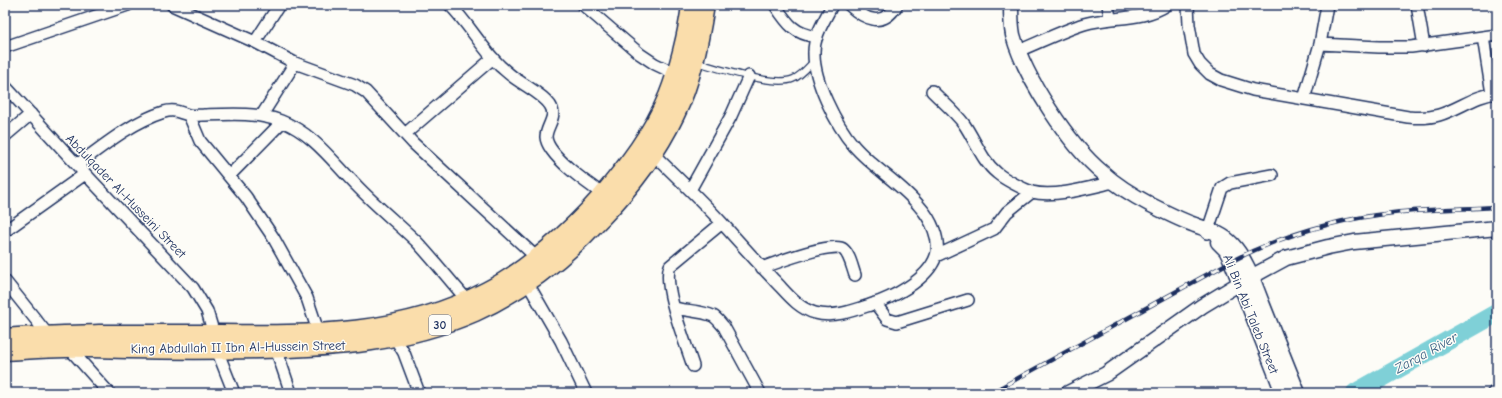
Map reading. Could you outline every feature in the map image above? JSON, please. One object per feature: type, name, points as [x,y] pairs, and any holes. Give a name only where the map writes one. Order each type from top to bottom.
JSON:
[{"type":"main road","name":"King Abdullah II Ibn Al-Hussein Street","points":[[5,338],[48,335],[216,342],[276,349],[344,346],[395,338],[432,327],[476,311],[527,282],[568,251],[625,191],[653,154],[658,131],[676,74],[691,5]]},
{"type":"main road","name":"King Abdullah II Ibn Al-Hussein Street","points":[[5,352],[216,342],[360,330],[426,316],[468,301],[505,281],[536,258],[575,224],[603,194],[624,168],[675,115],[694,62],[705,5]]},
{"type":"street","points":[[5,47],[128,5]]},
{"type":"street","points":[[255,42],[279,5]]},
{"type":"street","points":[[450,5],[493,58],[517,80],[547,101],[552,107],[553,116],[546,138],[548,145],[580,179],[603,194]]},
{"type":"street","points":[[583,5],[640,54],[655,64],[676,74]]},
{"type":"street","points":[[775,5],[790,26],[802,34],[816,37]]},
{"type":"street","points":[[653,154],[722,223],[762,268],[797,304],[814,312],[833,315],[875,303],[912,284],[926,271],[936,256],[937,244],[934,231],[921,207],[872,165],[848,138],[829,106],[819,79],[814,53],[816,37],[832,5]]},
{"type":"street","points":[[849,5],[865,18],[875,20],[884,18],[892,13],[897,5]]},
{"type":"street","name":"Ali Bin Abi Taleb Street","points":[[1011,5],[1013,34],[1018,50],[1034,82],[1058,120],[1083,154],[1102,173],[1114,182],[1150,204],[1231,243],[1239,252],[1246,279],[1283,393]]},
{"type":"street","points":[[1108,5],[1110,18]]},
{"type":"street","points":[[1018,50],[1084,24],[1110,18],[1150,13],[1167,5]]},
{"type":"street","points":[[1188,5],[1189,25],[1194,54],[1200,64],[1210,74],[1237,86],[1408,117],[1419,118],[1438,115],[1478,98],[1495,93],[1483,37]]},
{"type":"street","points":[[1304,99],[1320,44],[1327,5]]},
{"type":"street","points":[[1417,5],[1424,46]]},
{"type":"street","points":[[179,6],[255,42],[295,63],[355,85],[366,92],[405,134],[536,258]]},
{"type":"street","points":[[1320,44],[1398,48],[1424,46],[1497,34]]},
{"type":"street","points":[[405,134],[493,58]]},
{"type":"street","points":[[262,115],[295,63]]},
{"type":"street","points":[[690,190],[731,116],[748,76]]},
{"type":"street","name":"Abdulqader Al-Husseini Street","points":[[5,86],[10,99],[31,114],[85,174],[193,288],[207,311],[234,393]]},
{"type":"street","points":[[932,92],[963,123],[986,160],[996,172],[1032,192],[1052,193],[1077,190],[1114,182]]},
{"type":"street","points":[[77,165],[109,140],[152,117],[170,111],[177,111],[188,115],[262,115],[296,128],[309,137],[356,185],[416,242],[468,301]]},
{"type":"street","points":[[5,136],[31,114]]},
{"type":"street","points":[[188,115],[200,141],[229,176],[264,223],[299,282],[311,306],[319,334]]},
{"type":"street","points":[[229,176],[282,122]]},
{"type":"street","points":[[5,231],[85,174]]},
{"type":"street","points":[[1208,231],[1220,192],[1226,184],[1272,175]]},
{"type":"street","points":[[936,256],[994,229],[1007,212],[1032,192]]},
{"type":"street","points":[[693,366],[675,308],[668,276],[670,266],[722,223]]},
{"type":"street","points":[[1068,393],[1106,374],[1125,362],[1174,325],[1246,279],[1286,258],[1354,242],[1497,228]]},
{"type":"street","points":[[762,268],[809,252],[839,247],[846,253],[855,275]]},
{"type":"street","name":"Ali Bin Abi Taleb Street","points":[[1246,279],[1298,393]]},
{"type":"street","points":[[5,280],[48,335]]},
{"type":"street","points":[[527,282],[555,330],[586,393]]},
{"type":"street","points":[[875,303],[887,319],[897,322],[968,300]]},
{"type":"street","points":[[675,308],[714,316],[724,328],[760,393]]},
{"type":"street","points":[[395,338],[404,353],[419,393]]},
{"type":"street","points":[[68,348],[109,393]]},
{"type":"street","points":[[276,349],[291,393]]},
{"type":"street","points":[[1493,393],[1497,390]]},
{"type":"lane","points":[[694,62],[748,76],[773,81],[788,81],[800,75],[815,61]]},
{"type":"waterway","name":"Zarqa River","points":[[1355,393],[1497,313]]},
{"type":"railway","points":[[991,393],[1230,262],[1269,244],[1330,224],[1372,216],[1419,211],[1497,207]]}]
